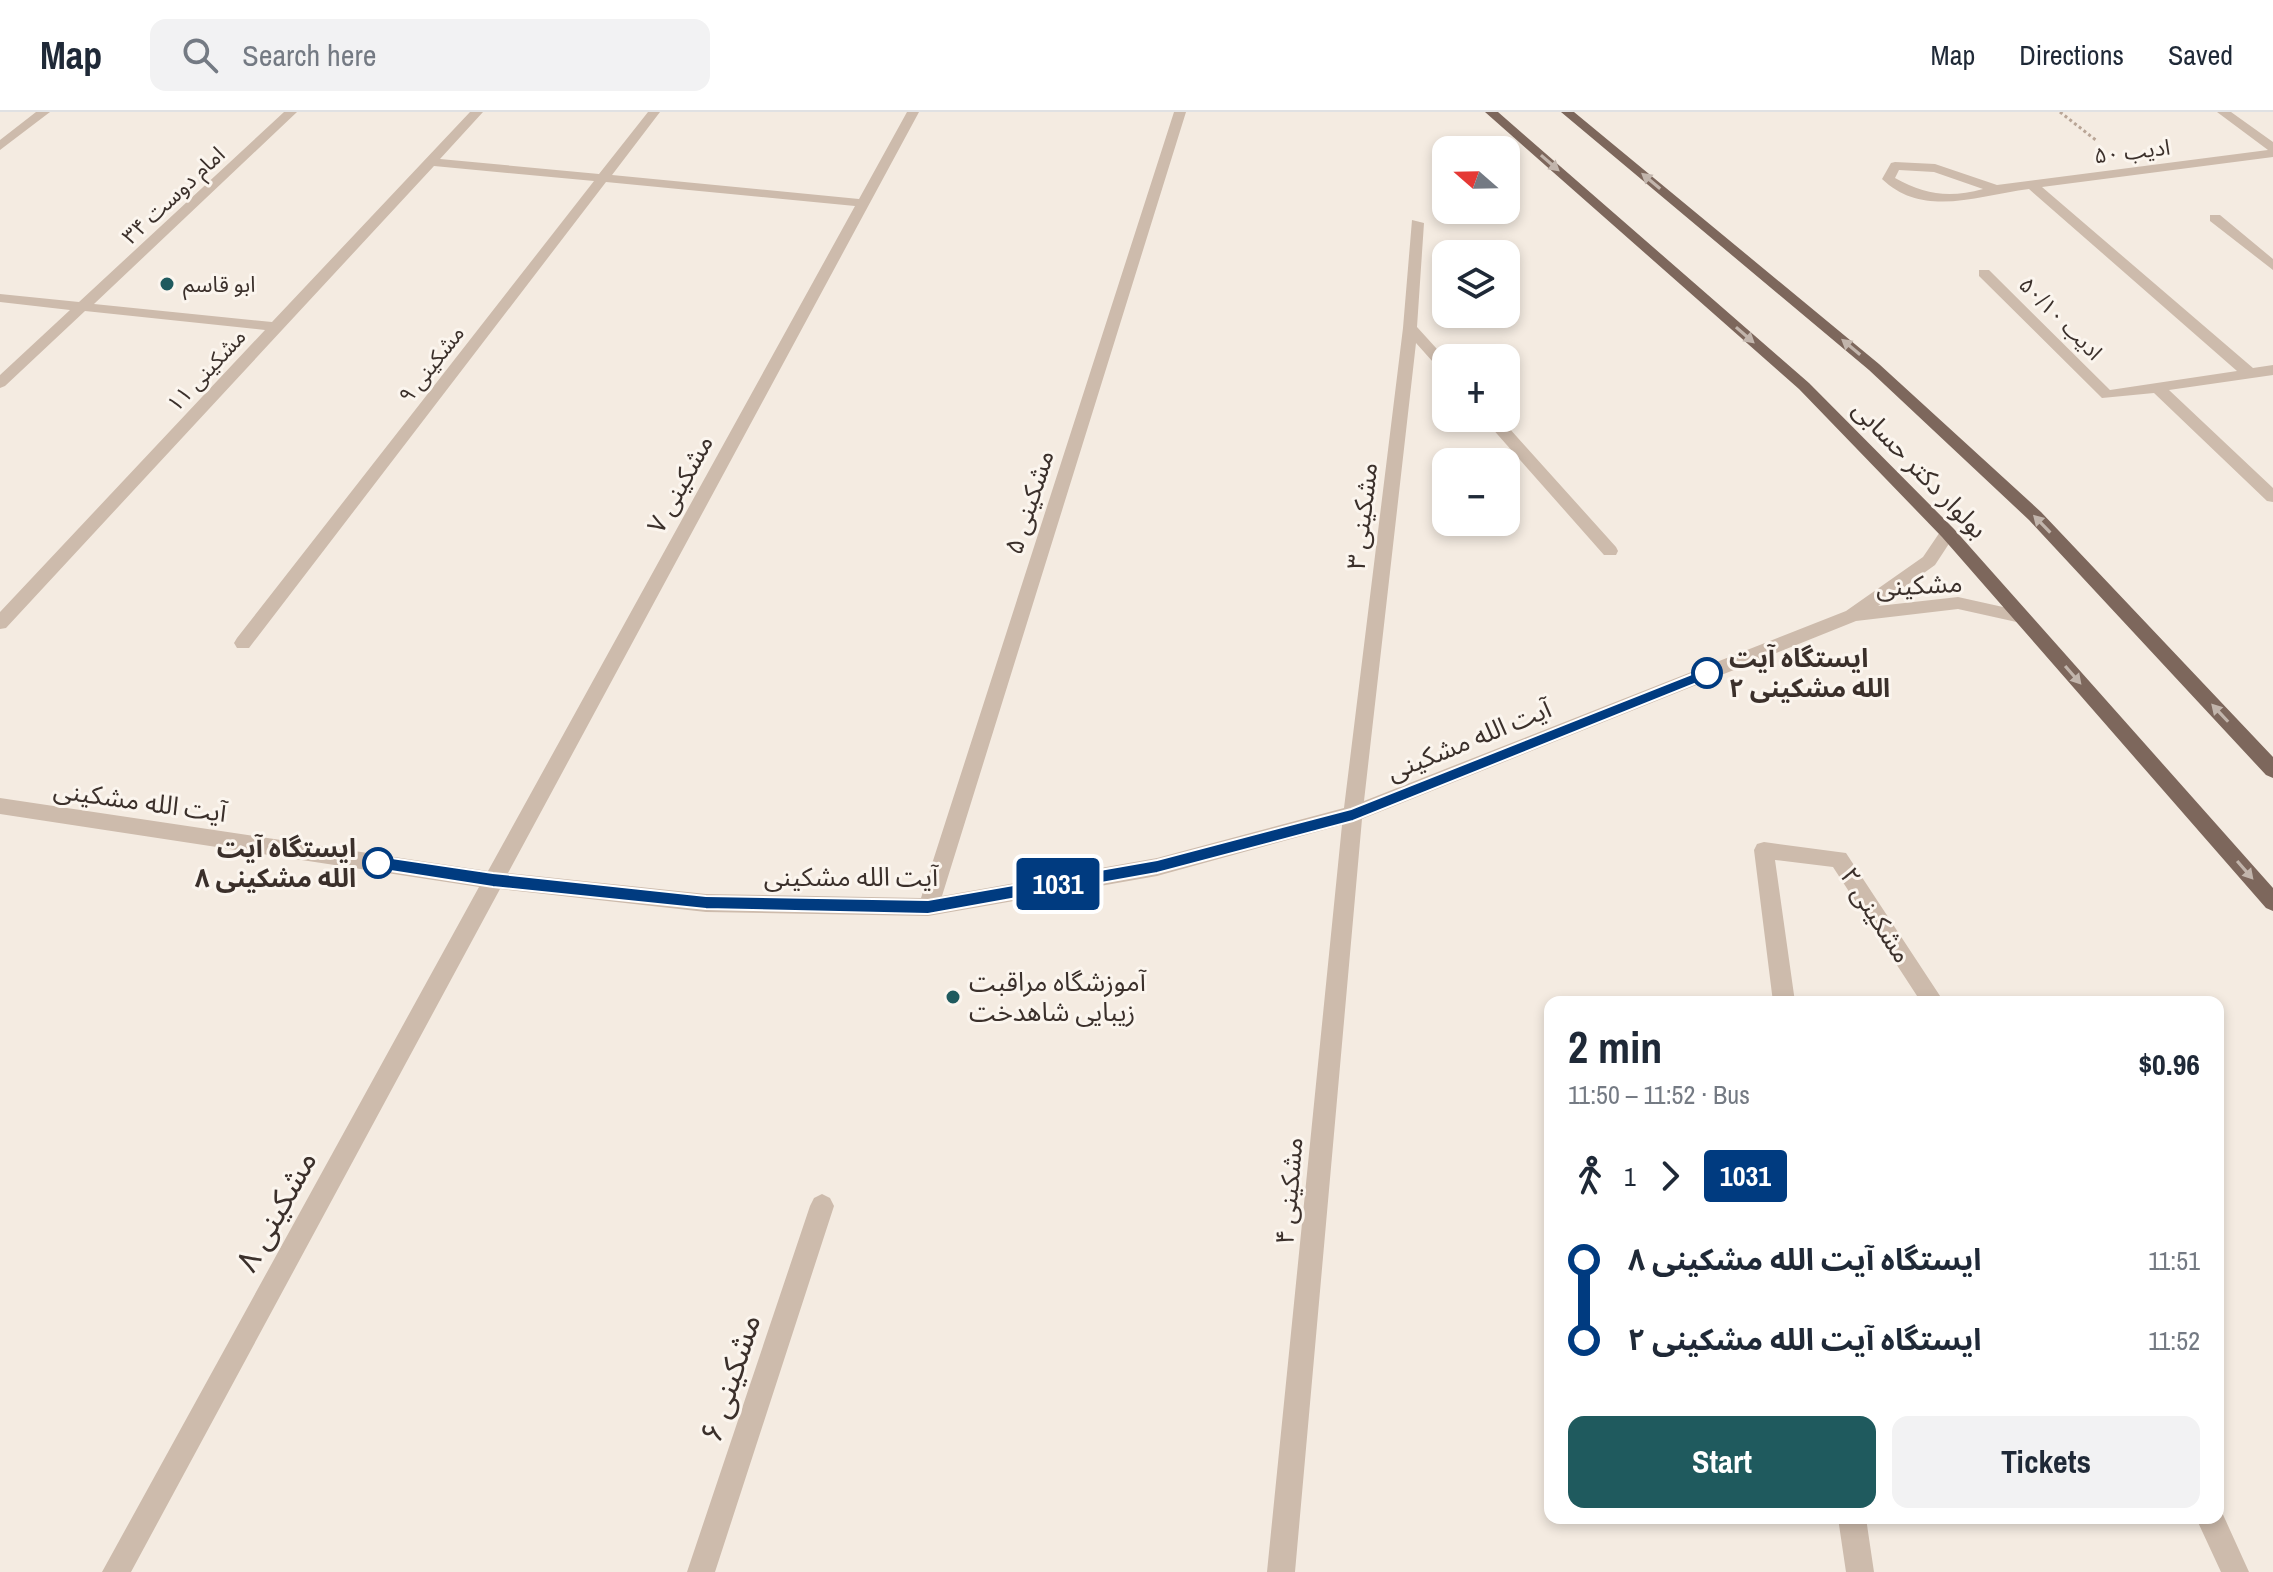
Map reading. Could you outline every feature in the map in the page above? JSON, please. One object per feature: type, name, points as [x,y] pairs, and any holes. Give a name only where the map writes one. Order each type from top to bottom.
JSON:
[{"type":"main road","name":"بولوار دکتر حسابی","points":[[1491,112],[1804,386],[1948,533],[2273,902]]},
{"type":"main road","name":"بولوار دکتر حسابی","points":[[1567,112],[1874,367],[2035,516],[2273,770]]},
{"type":"street","points":[[0,146],[44,112]]},
{"type":"street","name":"امام دوست ۳۴","points":[[0,383],[291,112]]},
{"type":"street","name":"مشکینی ۱۱","points":[[0,623],[477,112]]},
{"type":"street","name":"مشکینی ۹","points":[[243,643],[654,112]]},
{"type":"street","name":"مشکینی ۷","points":[[493,880],[913,112]]},
{"type":"street","name":"مشکینی ۵","points":[[928,907],[1180,112]]},
{"type":"street","points":[[2223,112],[2273,151]]},
{"type":"street","name":"ادیب ۵۰","points":[[1996,189],[1935,168],[1895,166],[1888,179],[1910,193],[1938,201],[1963,199],[1996,189],[2273,151]]},
{"type":"street","points":[[430,162],[864,203]]},
{"type":"street","points":[[2031,184],[2249,373]]},
{"type":"street","points":[[2215,218],[2273,266]]},
{"type":"street","name":"مشکینی ۳","points":[[1353,814],[1410,328],[1417,223]]},
{"type":"street","name":"ادیب ۵۰/۱۰","points":[[1984,273],[2107,395],[2157,387]]},
{"type":"street","points":[[0,298],[276,327]]},
{"type":"street","points":[[1410,328],[1432,352]]},
{"type":"street","points":[[2157,387],[2273,370]]},
{"type":"street","points":[[2157,387],[2273,497]]},
{"type":"street","points":[[1504,432],[1610,551]]},
{"type":"street","name":"مشکینی","points":[[1852,616],[1929,561],[1948,533]]},
{"type":"street","name":"مشکینی","points":[[1852,616],[1958,603],[2021,617]]},
{"type":"street","name":"آیت الله مشکینی","points":[[0,806],[493,880],[706,903],[928,907],[1157,867],[1353,814],[1852,616]]},
{"type":"street","name":"مشکینی ۴","points":[[1281,1572],[1353,814]]},
{"type":"street","name":"مشکینی ۲","points":[[1783,996],[1764,850],[1839,859],[1929,996]]},
{"type":"street","name":"مشکینی ۸","points":[[116,1572],[493,880]]},
{"type":"street","name":"مشکینی ۶","points":[[701,1572],[822,1206]]},
{"type":"street","points":[[1853,1524],[1860,1572]]},
{"type":"street","points":[[2213,1524],[2235,1572]]},
{"type":"bus line","name":"1031","points":[[378,863],[493,880],[706,903],[928,907],[1157,867],[1353,814],[1707,673]]},
{"type":"place","name":"ابو قاسم","points":[[167,284]]},
{"type":"place","name":"ایستگاه آیت الله مشکینی ۲","points":[[1707,673]]},
{"type":"place","name":"ایستگاه آیت الله مشکینی ۸","points":[[378,863]]},
{"type":"place","name":"آموزشگاه مراقبت زیبایی شاهدخت","points":[[953,997]]}]
